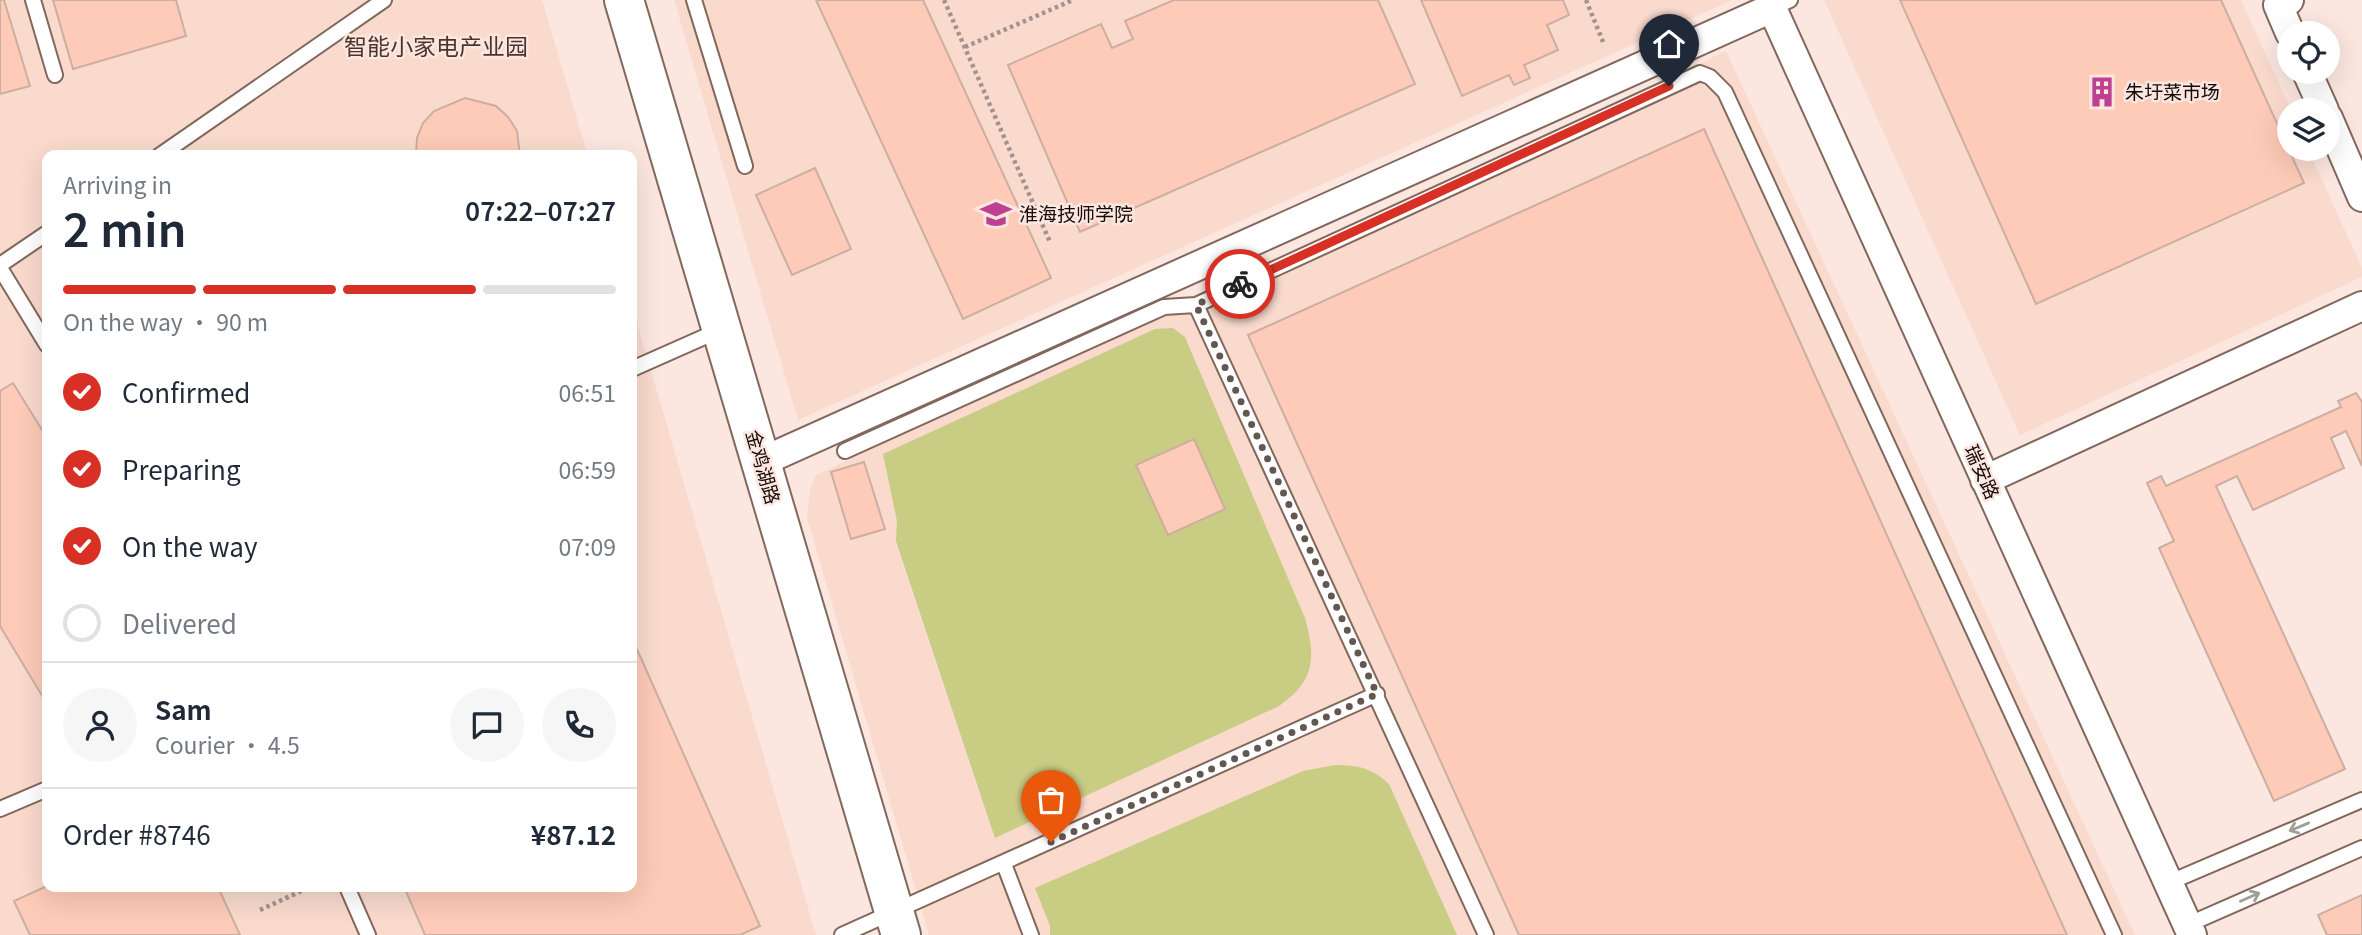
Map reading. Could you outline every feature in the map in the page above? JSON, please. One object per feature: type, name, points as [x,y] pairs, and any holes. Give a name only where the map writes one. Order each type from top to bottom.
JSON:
[{"type":"street","name":"金鸡湖路","points":[[624,0],[897,924]]},
{"type":"street","points":[[2281,2],[2287,21]]},
{"type":"street","points":[[761,463],[1777,3]]},
{"type":"street","name":"瑞安路","points":[[1777,3],[1985,480],[2190,930]]},
{"type":"street","points":[[2340,146],[2362,197]]},
{"type":"street","points":[[1985,480],[2362,306]]},
{"type":"lane","points":[[33,0],[55,75]]},
{"type":"lane","points":[[168,150],[384,0]]},
{"type":"lane","points":[[694,0],[745,166]]},
{"type":"lane","points":[[845,451],[1164,307],[1196,305],[1694,74],[1710,78],[1724,92],[1730,104],[2114,935]]},
{"type":"lane","points":[[42,237],[0,267],[42,337]]},
{"type":"lane","points":[[1196,305],[1486,935]]},
{"type":"lane","points":[[637,367],[722,329]]},
{"type":"lane","points":[[842,935],[897,924],[1004,864],[1377,694]]},
{"type":"lane","points":[[0,809],[42,791]]},
{"type":"lane","points":[[2168,883],[2362,800]]},
{"type":"lane","points":[[2190,930],[2362,848]]},
{"type":"lane","points":[[1004,864],[1031,935]]},
{"type":"lane","points":[[349,892],[368,935]]},
{"type":"path","points":[[944,0],[1050,242]]},
{"type":"path","points":[[965,47],[1073,0]]},
{"type":"path","points":[[1586,0],[1603,42]]},
{"type":"path","points":[[260,911],[300,892]]},
{"type":"shaded area","points":[[0,0],[542,0],[586,150],[42,150],[42,892],[637,892],[637,323],[816,935],[0,935]]},
{"type":"shaded area","name":"淮海技师学院","points":[[674,0],[1732,0],[798,420]]},
{"type":"shaded area","name":"朱圩菜市场","points":[[1824,0],[2241,0],[2286,98],[2277,98],[2277,161],[2313,161],[2362,268],[2362,277],[2020,435]]},
{"type":"shaded area","points":[[1726,51],[2135,935],[929,935],[807,518],[810,490],[816,475]]},
{"type":"green space","points":[[1173,328],[1185,337],[1305,618],[1311,645],[1310,668],[1300,687],[1279,706],[995,838],[896,541],[897,521],[883,454],[1155,329]]},
{"type":"green space","points":[[1335,765],[1364,768],[1389,784],[1457,935],[1050,935],[1050,926],[1035,888],[1303,771]]},
{"type":"building","points":[[0,0],[4,0],[30,86],[0,94]]},
{"type":"building","points":[[53,0],[176,0],[186,36],[73,69]]},
{"type":"building","points":[[816,0],[923,0],[1051,278],[963,319]]},
{"type":"building","points":[[1174,0],[1378,0],[1415,84],[1080,232],[1008,65],[1101,24],[1112,48],[1133,39],[1125,21]]},
{"type":"building","points":[[1421,0],[1563,0],[1569,15],[1547,25],[1558,50],[1524,65],[1530,78],[1514,85],[1509,75],[1462,96]]},
{"type":"building","name":"朱圩菜市场","points":[[1900,0],[2221,0],[2277,123],[2277,161],[2294,161],[2304,183],[2036,304]]},
{"type":"building","points":[[465,98],[496,106],[508,117],[517,131],[519,150],[416,150],[417,138],[423,123],[434,111]]},
{"type":"building","points":[[1704,129],[2067,935],[1519,935],[1248,335]]},
{"type":"building","points":[[815,168],[851,249],[792,275],[756,195]]},
{"type":"building","points":[[13,383],[42,430],[42,696],[0,626],[0,391]]},
{"type":"building","points":[[2356,393],[2362,402],[2362,466],[2346,431],[2331,438],[2344,468],[2253,510],[2237,476],[2216,486],[2345,769],[2274,801],[2159,548],[2174,541],[2147,483],[2161,476],[2166,486],[2341,407],[2338,401]]},
{"type":"building","points":[[1194,439],[1225,509],[1168,535],[1136,465]]},
{"type":"building","points":[[864,462],[885,529],[851,539],[831,472]]},
{"type":"building","points":[[637,649],[760,926],[740,935],[425,935],[406,892],[637,892]]},
{"type":"building","points":[[42,888],[42,892],[220,892],[240,935],[30,935],[14,901]]},
{"type":"building","points":[[2362,895],[2362,935],[2327,935],[2318,915]]},
{"type":"way so far","points":[[1051,842],[1377,694],[1196,305],[1240,284]]},
{"type":"place","name":"朱圩菜市场","points":[[2102,92]]},
{"type":"place","name":"淮海技师学院","points":[[996,214]]},
{"type":"district","name":"智能小家电产业园","points":[[436,47]]},
{"type":"route","points":[[1240,284],[1669,86]]}]
